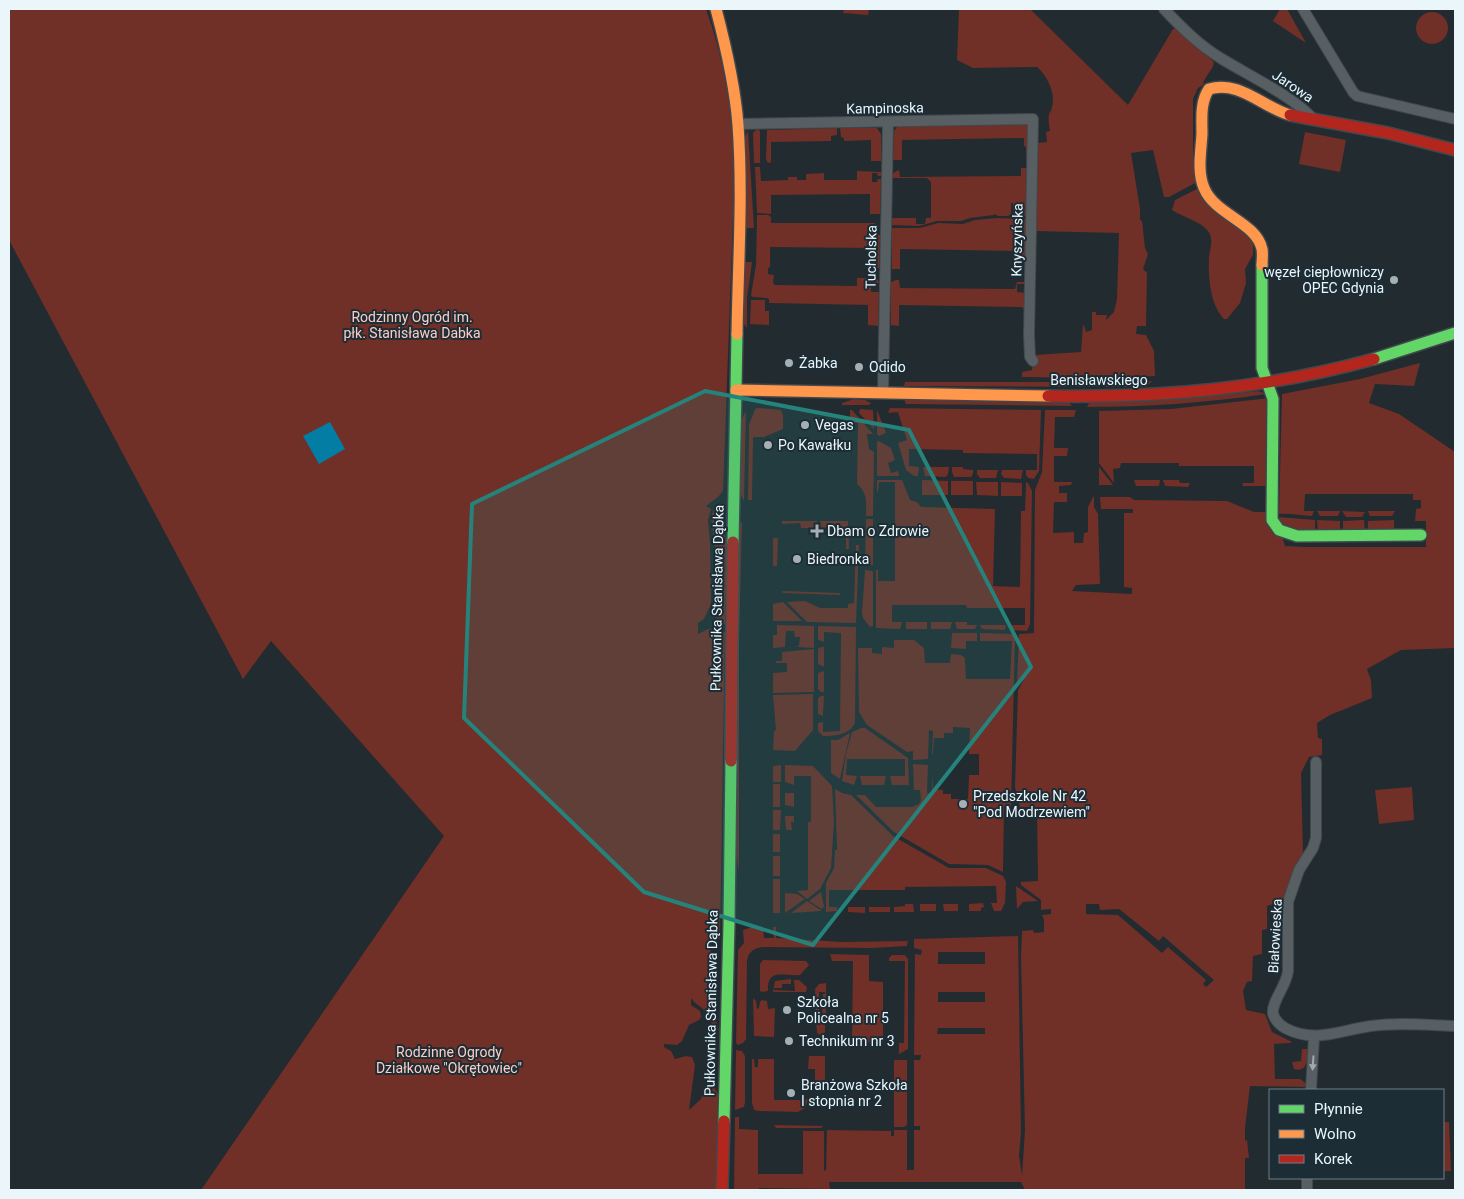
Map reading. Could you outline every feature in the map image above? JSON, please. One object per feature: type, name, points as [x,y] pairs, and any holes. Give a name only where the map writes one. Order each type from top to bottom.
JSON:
[{"type":"street","name":"Pułkownika Stanisława Dąbka","points":[[716,9],[726,46],[738,124],[740,235],[733,492],[728,924],[722,1190]]},
{"type":"street","name":"Jarowa","points":[[1164,9],[1199,43],[1294,102],[1314,120],[1368,129],[1455,150]]},
{"type":"street","points":[[1303,9],[1357,96],[1455,119]]},
{"type":"street","points":[[1314,120],[1277,111],[1245,93],[1222,85],[1209,89],[1203,100],[1202,165],[1204,189],[1214,203],[1257,238],[1262,249],[1262,368],[1273,399],[1271,516],[1279,530],[1297,536],[1421,535]]},
{"type":"street","name":"Kampinoska","points":[[738,124],[1033,119]]},
{"type":"street","name":"Knyszyńska","points":[[1033,119],[1029,335],[1030,357],[1033,361]]},
{"type":"street","name":"Tucholska","points":[[883,392],[888,122]]},
{"type":"street","name":"Benisławskiego","points":[[736,390],[1186,393],[1268,382],[1390,356],[1455,333]]},
{"type":"street","name":"Białowieska","points":[[1316,762],[1316,838],[1314,848],[1299,870],[1288,902],[1288,979],[1275,1002],[1273,1012],[1275,1019],[1282,1026],[1296,1034],[1314,1036],[1371,1026],[1455,1026]]},
{"type":"street","points":[[1311,1089],[1314,1036]]},
{"type":"highlighted area","points":[[705,391],[909,430],[1031,667],[813,945],[644,892],[464,718],[472,504]]},
{"type":"green space","name":"Rodzinny Ogród im. płk. Stanisława Dabka","points":[[9,9],[706,9],[718,46],[726,85],[735,163],[723,491],[706,506],[711,509],[708,520],[711,604],[704,619],[698,623],[698,634],[708,629],[725,632],[720,939],[711,939],[709,989],[707,989],[710,1011],[713,1011],[719,1031],[714,1027],[704,1010],[691,998],[691,1005],[700,1011],[701,1017],[689,1025],[682,1041],[677,1045],[664,1044],[664,1047],[671,1051],[675,1059],[686,1056],[692,1057],[695,1065],[689,1110],[700,1100],[708,1087],[714,1087],[718,1094],[717,1190],[201,1190],[444,836],[271,641],[243,679],[9,240]]},
{"type":"green space","points":[[844,9],[869,9],[868,15],[843,13]]},
{"type":"green space","points":[[959,9],[1030,9],[1128,105],[1173,29],[1176,29],[1214,62],[1203,85],[1198,88],[1193,99],[1193,169],[1199,171],[1197,182],[1169,197],[1164,197],[1153,150],[1131,153],[1140,220],[1142,221],[1145,248],[1148,254],[1143,269],[1147,273],[1146,326],[1137,326],[1136,334],[1146,335],[1154,351],[1155,376],[1099,378],[1022,377],[1022,372],[1032,370],[1033,356],[1035,355],[1081,352],[1083,326],[1086,332],[1092,330],[1092,312],[1096,312],[1096,315],[1107,315],[1106,320],[1114,312],[1117,299],[1119,233],[1035,231],[1037,143],[1047,142],[1046,132],[1050,131],[1049,114],[1053,102],[1052,91],[1044,75],[1037,67],[973,68],[957,60]]},
{"type":"green space","points":[[1280,9],[1287,9],[1306,43],[1273,21]]},
{"type":"green space","points":[[1432,12],[1444,16],[1448,28],[1444,40],[1432,44],[1420,40],[1416,28],[1420,16]]},
{"type":"green space","points":[[898,126],[1029,126],[1028,158],[1026,158],[1024,138],[902,140],[902,160],[893,160],[894,131]]},
{"type":"green space","points":[[837,128],[837,135],[831,136],[831,141],[771,142],[771,162],[768,163],[766,159],[767,130]]},
{"type":"green space","points":[[840,128],[877,128],[881,134],[881,161],[871,161],[871,140],[844,141],[844,138],[841,137]]},
{"type":"green space","points":[[757,129],[760,131],[760,163],[754,163],[753,133]]},
{"type":"green space","points":[[748,130],[754,228],[745,228],[745,138]]},
{"type":"green space","points":[[1305,132],[1346,140],[1340,172],[1299,164]]},
{"type":"green space","points":[[755,167],[760,167],[761,181],[788,180],[788,177],[806,180],[806,174],[824,173],[824,180],[857,180],[857,171],[881,172],[881,176],[878,176],[877,173],[872,173],[872,182],[877,182],[878,179],[881,179],[880,214],[870,214],[870,194],[771,195],[771,214],[757,213]]},
{"type":"green space","points":[[1021,168],[1028,168],[1027,216],[1015,216],[1013,214],[1013,203],[1011,203],[1011,214],[1008,216],[998,216],[995,214],[961,221],[937,221],[919,226],[892,225],[892,218],[916,218],[916,224],[925,224],[926,218],[931,218],[931,182],[927,178],[893,178],[893,173],[899,170],[900,177],[1021,176]]},
{"type":"green space","points":[[1199,188],[1253,240],[1253,255],[1245,269],[1246,283],[1240,303],[1227,319],[1224,319],[1219,313],[1211,290],[1209,265],[1210,234],[1200,224],[1172,210],[1175,200]]},
{"type":"green space","points":[[757,215],[768,215],[771,217],[771,223],[874,223],[880,226],[873,226],[873,234],[880,235],[879,268],[869,268],[869,248],[770,247],[770,267],[768,268],[768,274],[774,275],[773,283],[775,285],[857,286],[857,278],[877,278],[879,283],[871,283],[871,292],[879,292],[878,326],[868,325],[868,305],[769,303],[767,298],[753,297],[751,295],[756,265]]},
{"type":"green space","points":[[997,218],[1027,219],[1027,260],[1022,259],[1022,251],[900,249],[900,269],[892,269],[892,228],[920,228],[938,223],[963,224],[975,220]]},
{"type":"green space","points":[[744,262],[752,262],[747,298],[747,328],[744,324]]},
{"type":"green space","points":[[899,280],[900,288],[1015,289],[1017,282],[1026,282],[1026,284],[1017,284],[1017,292],[1026,293],[1025,327],[1024,308],[1021,307],[899,305],[899,326],[891,325],[891,282]]},
{"type":"green space","points":[[751,300],[765,300],[765,311],[769,311],[769,325],[750,324]]},
{"type":"green space","points":[[1420,363],[1414,386],[1375,384],[1369,403],[1399,414],[1455,452],[1455,648],[1401,650],[1367,669],[1371,680],[1372,698],[1330,715],[1317,723],[1318,738],[1322,739],[1322,755],[1309,757],[1301,773],[1303,853],[1284,900],[1267,906],[1267,929],[1262,930],[1262,954],[1253,956],[1252,981],[1247,982],[1243,991],[1246,1010],[1265,1014],[1272,1032],[1292,1042],[1274,1044],[1275,1079],[1300,1079],[1307,1084],[1307,1087],[1250,1086],[1245,1128],[1245,1141],[1247,1140],[1249,1158],[1245,1158],[1245,1190],[1025,1190],[1021,1182],[829,1182],[830,1189],[759,1188],[758,1190],[734,1190],[735,1117],[739,1117],[739,1129],[758,1130],[758,1174],[803,1174],[803,1131],[824,1131],[824,1170],[826,1171],[827,1130],[891,1131],[891,1136],[894,1136],[894,1130],[907,1130],[907,1170],[914,1170],[914,1130],[920,1130],[920,1126],[914,1126],[914,1060],[920,1060],[921,1055],[914,1055],[915,954],[921,955],[922,950],[914,948],[914,939],[1018,936],[1021,1133],[1019,1156],[1022,1176],[1025,1130],[1022,931],[1044,932],[1042,915],[1051,914],[1051,909],[1041,910],[1041,900],[1021,885],[1021,882],[1038,881],[1037,807],[1020,807],[1015,787],[1018,690],[1023,681],[1023,675],[1017,684],[1019,634],[1034,633],[1035,490],[1042,472],[1045,410],[1076,410],[1074,417],[1055,417],[1054,448],[1068,448],[1067,456],[1054,456],[1054,482],[1072,482],[1071,485],[1059,486],[1059,493],[1067,493],[1067,502],[1054,502],[1053,533],[1074,532],[1074,543],[1083,543],[1084,533],[1088,532],[1088,507],[1093,497],[1094,507],[1098,514],[1100,584],[1076,585],[1072,591],[1132,594],[1132,588],[1124,587],[1124,513],[1133,513],[1133,509],[1101,509],[1100,497],[1130,497],[1134,500],[1227,501],[1254,512],[1266,512],[1282,536],[1285,546],[1426,547],[1426,521],[1415,521],[1416,509],[1421,508],[1421,500],[1413,500],[1413,494],[1305,494],[1304,511],[1314,511],[1312,516],[1279,514],[1282,394],[1360,379]],"holes":[[[1086,904],[1099,904],[1100,910],[1119,909],[1159,941],[1163,936],[1214,980],[1206,987],[1203,984],[1206,980],[1168,947],[1162,953],[1118,915],[1086,914]],[[938,952],[985,952],[985,964],[938,964]],[[938,992],[985,992],[985,1002],[938,1002]],[[938,1028],[985,1028],[985,1034],[937,1034]]]},
{"type":"green space","points":[[1152,381],[1146,387],[1106,387],[1106,383]]},
{"type":"green space","points":[[905,382],[1099,382],[1099,387],[904,386]]},
{"type":"green space","points":[[1258,391],[1266,394],[1176,404],[1087,407],[1089,403]]},
{"type":"green space","points":[[904,398],[1068,402],[1072,406],[906,404]]},
{"type":"green space","points":[[1270,398],[1266,486],[1243,486],[1242,483],[1254,483],[1254,466],[1179,466],[1179,463],[1121,463],[1120,468],[1113,469],[1114,483],[1099,463],[1099,411],[1171,409]]},
{"type":"green space","points":[[854,399],[865,400],[871,403],[869,405],[842,405],[842,403]]},
{"type":"green space","points":[[890,408],[1041,410],[1039,471],[1034,479],[1028,478],[1026,475],[1026,470],[1037,470],[1037,454],[963,453],[963,450],[909,449],[909,466],[919,467],[918,476],[914,476],[906,470],[898,443],[907,440],[898,412],[888,413]]},
{"type":"green space","points":[[755,409],[781,410],[783,429],[764,437],[753,438],[752,500],[748,500],[749,425]]},
{"type":"green space","points":[[860,409],[873,410],[874,429],[859,413]]},
{"type":"green space","points":[[850,410],[873,434],[867,434],[869,449],[874,452],[873,516],[866,516],[865,495],[857,484],[858,423],[850,422]]},
{"type":"green space","points":[[877,410],[886,433],[879,436],[877,434]]},
{"type":"green space","points":[[746,411],[744,501],[740,493],[742,419]]},
{"type":"green space","points":[[879,441],[891,448],[895,460],[888,463],[891,473],[898,471],[899,476],[877,476],[877,442]]},
{"type":"green space","points":[[923,467],[949,467],[946,477],[925,476]]},
{"type":"green space","points":[[952,467],[963,467],[963,469],[973,470],[973,474],[971,477],[954,477]]},
{"type":"green space","points":[[1099,467],[1113,485],[1099,485]]},
{"type":"green space","points":[[977,470],[998,470],[996,478],[980,478]]},
{"type":"green space","points":[[1002,470],[1023,470],[1021,479],[1004,478],[1001,474]]},
{"type":"green space","points":[[877,480],[902,480],[910,500],[917,502],[921,507],[995,509],[993,586],[1020,587],[1021,511],[1025,511],[1026,482],[1028,483],[1032,491],[1030,624],[1027,631],[1012,630],[1010,625],[1025,625],[1025,608],[967,608],[966,605],[892,605],[892,622],[902,622],[900,629],[876,628],[876,570],[878,570],[878,581],[895,581],[895,482],[879,482],[877,492]]},
{"type":"green space","points":[[922,480],[948,481],[948,495],[922,495]]},
{"type":"green space","points":[[1134,480],[1160,480],[1159,486],[1136,486]]},
{"type":"green space","points":[[1163,480],[1179,480],[1180,483],[1190,483],[1188,487],[1165,486]]},
{"type":"green space","points":[[951,481],[973,481],[973,495],[951,495]]},
{"type":"green space","points":[[976,482],[998,482],[998,496],[977,495]]},
{"type":"green space","points":[[1001,482],[1022,483],[1022,496],[1001,496]]},
{"type":"green space","points":[[719,504],[727,543],[725,624],[715,625],[714,623],[719,614],[715,596],[715,548],[711,517],[715,507]]},
{"type":"green space","points":[[1317,511],[1340,511],[1338,516],[1320,516]]},
{"type":"green space","points":[[1342,511],[1365,512],[1362,517],[1346,517]]},
{"type":"green space","points":[[1368,511],[1395,511],[1392,516],[1370,516]]},
{"type":"green space","points":[[1278,517],[1315,520],[1315,531],[1286,530]]},
{"type":"green space","points":[[866,519],[873,519],[873,565],[865,565]]},
{"type":"green space","points":[[1317,520],[1340,521],[1340,531],[1318,531]]},
{"type":"green space","points":[[1364,520],[1365,532],[1343,531],[1343,521]]},
{"type":"green space","points":[[1394,520],[1394,532],[1368,532],[1368,521]]},
{"type":"green space","points":[[742,521],[739,639],[739,872],[734,838],[739,526]]},
{"type":"green space","points":[[782,521],[817,521],[817,528],[801,528],[800,523],[782,524]]},
{"type":"green space","points":[[820,521],[848,521],[849,549],[846,549],[846,529],[820,528]]},
{"type":"green space","points":[[773,538],[778,538],[777,566],[773,566]]},
{"type":"green space","points":[[856,545],[859,545],[856,623],[807,622],[787,602],[805,601],[820,608],[848,608],[848,604],[854,603]]},
{"type":"green space","points":[[865,570],[873,571],[873,626],[870,627],[863,618],[862,613]]},
{"type":"green space","points":[[782,591],[840,593],[840,595],[783,593]]},
{"type":"green space","points":[[783,602],[802,621],[773,621],[773,604]]},
{"type":"green space","points":[[906,622],[927,622],[927,629],[906,629]]},
{"type":"green space","points":[[931,622],[952,622],[950,629],[931,629]]},
{"type":"green space","points":[[955,622],[967,622],[967,625],[977,625],[975,629],[957,629]]},
{"type":"green space","points":[[777,625],[814,626],[814,648],[797,647],[799,646],[800,637],[795,637],[794,631],[786,631],[785,647],[773,648],[773,635],[777,635]]},
{"type":"green space","points":[[980,625],[1006,625],[1005,630],[982,629]]},
{"type":"green space","points":[[818,626],[856,627],[855,723],[849,730],[837,735],[823,736],[818,731],[818,723],[823,722],[823,732],[840,731],[841,633],[824,632],[824,642],[818,640]]},
{"type":"green space","points":[[952,633],[977,633],[977,641],[966,641],[966,649],[951,648]]},
{"type":"green space","points":[[980,633],[1014,634],[1015,636],[1011,807],[1004,807],[1003,872],[988,865],[949,864],[894,832],[856,795],[865,795],[876,807],[912,807],[919,804],[921,800],[920,790],[914,790],[913,764],[928,765],[927,793],[934,793],[932,788],[932,773],[933,789],[943,790],[943,794],[951,794],[951,799],[968,799],[969,775],[979,775],[979,754],[969,754],[970,728],[953,727],[953,733],[944,733],[944,738],[934,738],[933,754],[933,731],[929,730],[928,759],[913,760],[913,751],[907,752],[867,725],[859,712],[858,648],[872,648],[872,653],[882,654],[882,647],[894,648],[894,640],[914,640],[924,648],[925,663],[950,663],[951,654],[959,655],[965,659],[966,679],[1010,679],[1012,641],[980,641]]},
{"type":"green space","points":[[824,647],[824,667],[818,664],[818,649]]},
{"type":"green space","points":[[814,649],[814,692],[773,693],[773,673],[787,672],[787,663],[776,663],[776,661],[782,661],[782,652]]},
{"type":"green space","points":[[824,671],[824,692],[821,692],[818,689],[818,673]]},
{"type":"green space","points":[[813,694],[813,730],[795,751],[773,750],[774,731],[776,730],[773,695]]},
{"type":"green space","points":[[824,696],[823,716],[818,714],[818,698]]},
{"type":"green space","points":[[865,728],[908,758],[909,785],[892,785],[890,776],[905,776],[905,759],[847,759],[846,775],[857,776],[854,785],[842,781],[852,732]]},
{"type":"green space","points":[[850,733],[840,779],[831,773],[831,740],[838,740]]},
{"type":"green space","points":[[781,765],[781,782],[773,782],[773,766]]},
{"type":"green space","points":[[785,765],[813,766],[832,786],[834,822],[831,868],[820,889],[807,899],[797,891],[808,890],[808,822],[811,822],[811,776],[794,776],[794,785],[785,782]]},
{"type":"green space","points":[[860,776],[886,776],[884,785],[862,785]]},
{"type":"green space","points":[[773,784],[780,784],[780,807],[773,807]]},
{"type":"green space","points":[[1412,787],[1414,820],[1379,824],[1375,790]]},
{"type":"green space","points":[[835,789],[851,795],[893,836],[949,868],[986,868],[1003,876],[1006,882],[1005,903],[1001,911],[994,911],[991,903],[997,903],[996,886],[905,887],[905,890],[829,890],[829,907],[837,907],[837,911],[826,912],[826,883],[834,868],[835,850],[837,850]]},
{"type":"green space","points":[[785,793],[794,793],[794,807],[785,805]]},
{"type":"green space","points":[[773,810],[781,810],[780,830],[773,830]]},
{"type":"green space","points":[[785,816],[794,816],[794,822],[791,822],[792,830],[786,830]]},
{"type":"green space","points":[[773,834],[780,834],[780,852],[773,852]]},
{"type":"green space","points":[[773,856],[780,856],[780,876],[773,876]]},
{"type":"green space","points":[[773,879],[780,879],[780,913],[773,913]]},
{"type":"green space","points":[[1016,886],[1038,901],[1023,902],[1017,909]]},
{"type":"green space","points":[[821,892],[824,906],[822,909],[809,901]]},
{"type":"green space","points":[[785,893],[797,894],[805,899],[785,913]]},
{"type":"green space","points":[[807,901],[822,911],[791,913]]},
{"type":"green space","points":[[983,903],[984,907],[981,908],[981,911],[969,911],[969,904]]},
{"type":"green space","points":[[905,904],[913,904],[914,912],[894,912],[894,907],[905,906]]},
{"type":"green space","points":[[920,904],[936,904],[936,911],[920,911]]},
{"type":"green space","points":[[943,904],[958,904],[958,911],[944,911]]},
{"type":"green space","points":[[848,907],[865,907],[865,913],[848,912]]},
{"type":"green space","points":[[869,907],[890,907],[890,912],[869,912]]},
{"type":"green space","points":[[763,927],[764,938],[774,938],[773,927],[776,927],[776,938],[843,942],[908,941],[907,946],[872,948],[763,947],[754,949],[747,961],[746,1039],[738,1045],[736,1043],[738,950],[744,943],[743,930]]},
{"type":"green space","points":[[830,954],[869,955],[869,981],[883,982],[883,1043],[852,1042],[853,961],[832,961]]},
{"type":"green space","points":[[892,955],[905,955],[908,959],[908,1049],[899,1054],[899,1043],[904,1043],[905,961],[889,961]]},
{"type":"green space","points":[[763,960],[806,961],[809,965],[800,975],[774,976],[768,984],[768,991],[762,992],[760,991],[760,964]]},
{"type":"green space","points":[[791,979],[791,984],[782,984],[782,988],[774,988],[774,990],[795,991],[794,980],[799,980],[807,987],[806,992],[773,992],[775,981]]},
{"type":"green space","points":[[826,983],[826,1018],[822,1018],[823,994],[825,992],[819,992],[819,1017],[816,1017],[815,989],[819,984]]},
{"type":"green space","points":[[753,998],[756,1001],[757,1009],[762,1000],[767,1001],[768,1009],[775,1008],[774,1037],[754,1036]]},
{"type":"green space","points":[[816,1022],[825,1024],[825,1032],[822,1036],[817,1033]]},
{"type":"green space","points":[[1302,1049],[1308,1049],[1306,1064],[1302,1069],[1294,1069],[1292,1062],[1301,1061]]},
{"type":"green space","points":[[736,1050],[742,1051],[745,1056],[745,1102],[744,1107],[735,1110]]},
{"type":"green space","points":[[809,1056],[825,1056],[825,1088],[815,1087],[815,1069],[808,1069]]},
{"type":"green space","points":[[752,1059],[754,1059],[755,1067],[758,1067],[758,1059],[774,1059],[774,1100],[805,1100],[809,1098],[805,1108],[798,1112],[754,1110],[752,1103]]},
{"type":"green space","points":[[894,1060],[907,1060],[907,1125],[904,1127],[894,1127]]},
{"type":"green space","points":[[1444,1122],[1449,1122],[1451,1171],[1444,1171]]},
{"type":"green space","points":[[774,1125],[823,1126],[821,1128],[776,1128]]},
{"type":"water","points":[[330,422],[345,449],[319,464],[303,436]]},
{"type":"traffic: fast","points":[[1262,265],[1262,368],[1273,399],[1272,520],[1279,530],[1297,536],[1421,535]]},
{"type":"traffic: fast","points":[[1374,359],[1455,333]]},
{"type":"traffic: fast","points":[[733,542],[737,334]]},
{"type":"traffic: fast","points":[[724,1121],[731,761]]},
{"type":"traffic: slow","points":[[716,9],[730,66],[738,125],[740,203],[737,334]]},
{"type":"traffic: slow","points":[[1262,265],[1262,249],[1252,232],[1217,205],[1204,188],[1200,168],[1204,99],[1209,89],[1231,88],[1290,115]]},
{"type":"traffic: slow","points":[[736,390],[1048,396]]},
{"type":"traffic: jam","points":[[1290,115],[1388,133],[1455,150]]},
{"type":"traffic: jam","points":[[1048,396],[1131,395],[1212,389],[1293,378],[1374,359]]},
{"type":"traffic: jam","points":[[731,761],[733,542]]},
{"type":"traffic: jam","points":[[722,1190],[724,1121]]},
{"type":"place","name":"węzeł ciepłowniczy OPEC Gdynia","points":[[1394,280]]},
{"type":"place","name":"Żabka","points":[[789,363]]},
{"type":"place","name":"Odido","points":[[859,367]]},
{"type":"place","name":"Vegas","points":[[805,425]]},
{"type":"place","name":"Po Kawałku","points":[[768,445]]},
{"type":"place","name":"Dbam o Zdrowie","points":[[817,531]]},
{"type":"place","name":"Biedronka","points":[[797,559]]},
{"type":"place","name":"Przedszkole Nr 42 \"Pod Modrzewiem\"","points":[[963,804]]},
{"type":"place","name":"Szkoła Policealna nr 5","points":[[787,1010]]},
{"type":"place","name":"Technikum nr 3","points":[[789,1041]]},
{"type":"place","name":"Branżowa Szkoła I stopnia nr 2","points":[[791,1093]]},
{"type":"park label","name":"Rodzinne Ogrody Działkowe \"Okrętowiec\"","points":[[449,1060]]}]
